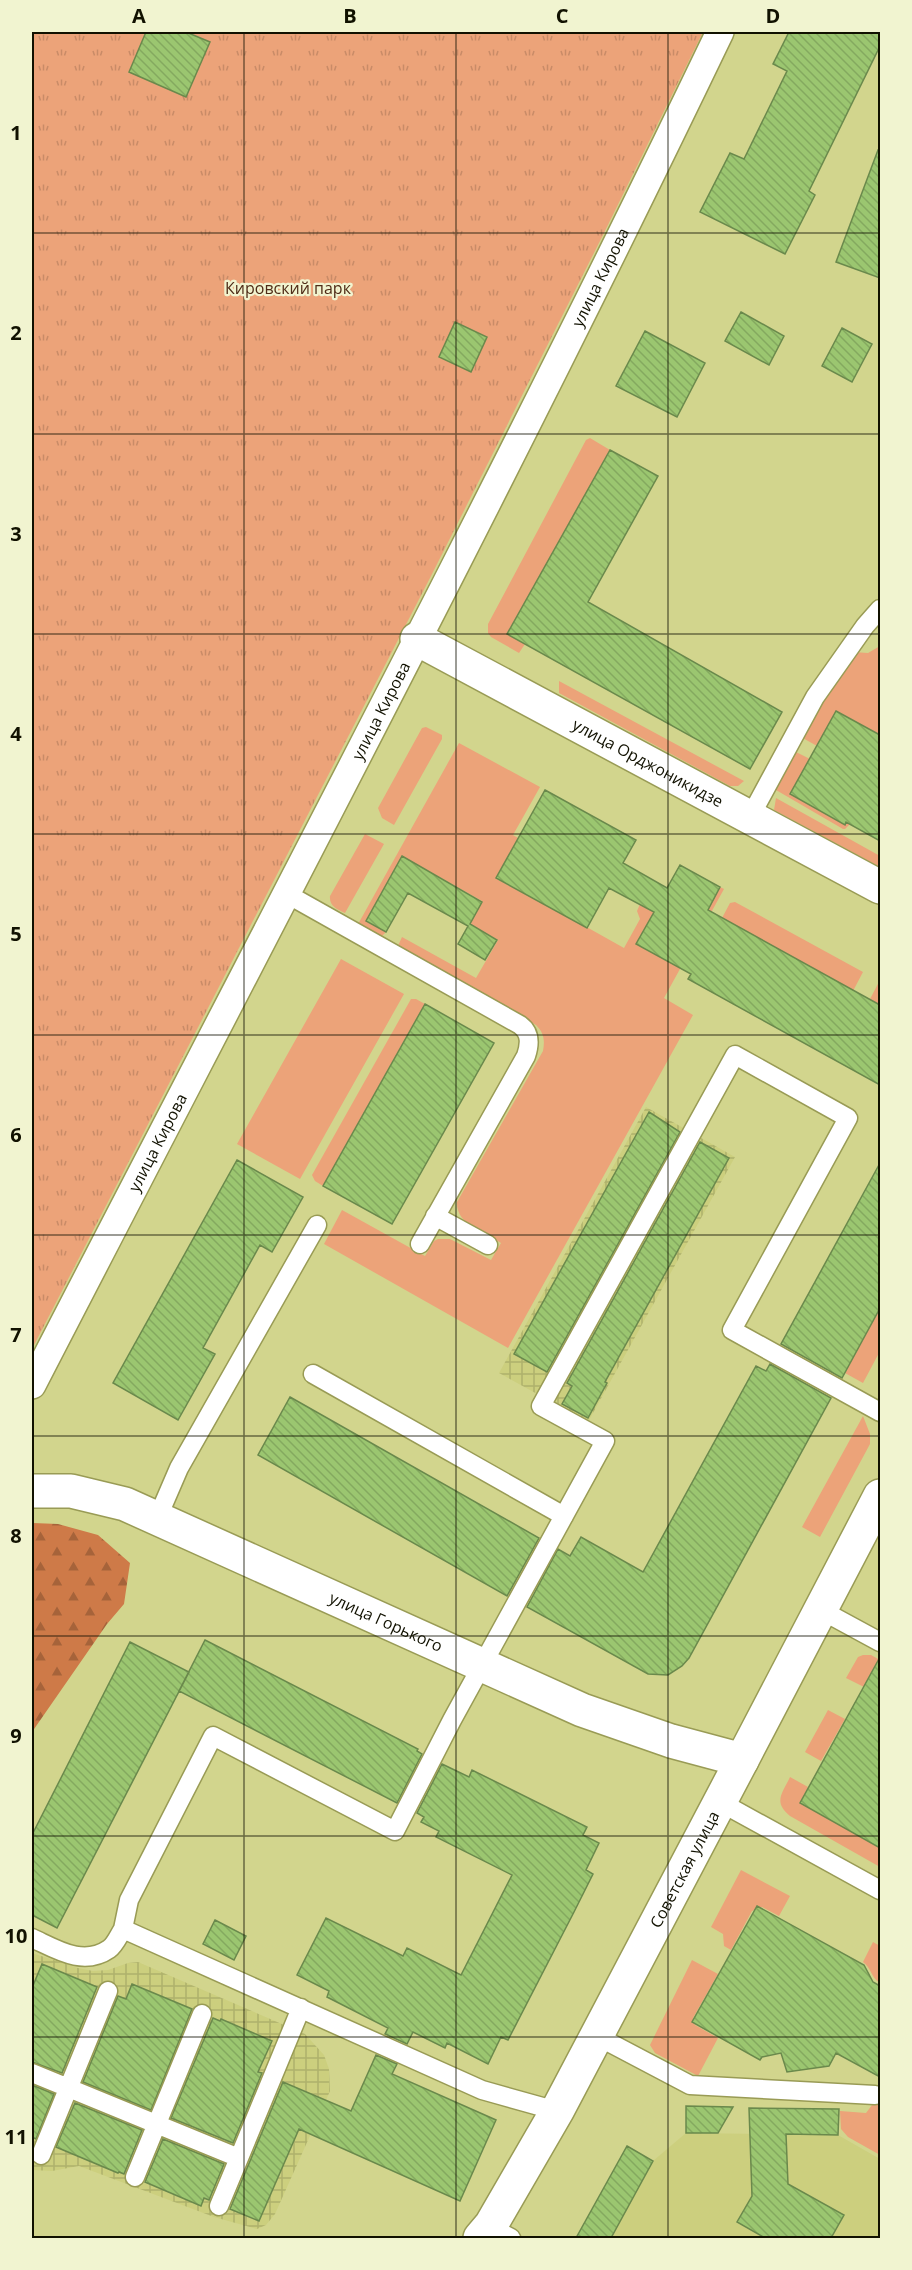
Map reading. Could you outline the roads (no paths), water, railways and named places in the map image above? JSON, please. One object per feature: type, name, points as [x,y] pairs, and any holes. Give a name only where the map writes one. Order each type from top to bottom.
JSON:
[{"type":"street","name":"улица Кирова","points":[[32,1385],[287,894],[619,242],[720,32]]},
{"type":"street","name":"улица Орджоникидзе","points":[[417,639],[880,886]]},
{"type":"street","name":"улица Горького","points":[[32,1491],[71,1491],[125,1504],[582,1710],[671,1742],[742,1760]]},
{"type":"street","name":"Советская улица","points":[[494,2235],[880,1496]]},
{"type":"lane","points":[[750,817],[815,697],[859,634],[880,609]]},
{"type":"lane","points":[[287,894],[520,1025],[528,1033],[529,1045],[526,1056],[420,1244]]},
{"type":"lane","points":[[32,1938],[69,1955],[89,1957],[111,1948],[123,1929],[129,1900],[213,1736],[395,1831],[482,1665],[605,1441],[541,1406],[735,1055],[848,1118],[732,1330],[880,1412]]},
{"type":"lane","points":[[435,1216],[488,1245]]},
{"type":"lane","points":[[157,1519],[179,1468],[316,1225]]},
{"type":"lane","points":[[314,1374],[564,1516]]},
{"type":"lane","points":[[820,1610],[880,1642]]},
{"type":"lane","points":[[720,1802],[880,1890]]},
{"type":"lane","points":[[123,1929],[482,2090],[557,2111]]},
{"type":"lane","points":[[41,2155],[108,1991]]},
{"type":"lane","points":[[219,2206],[301,2008]]},
{"type":"lane","points":[[135,2177],[202,2014]]},
{"type":"lane","points":[[597,2036],[690,2085],[875,2095]]},
{"type":"lane","points":[[32,2073],[238,2158]]},
{"type":"park label","name":"Кировский парк","points":[[288,288]]}]
